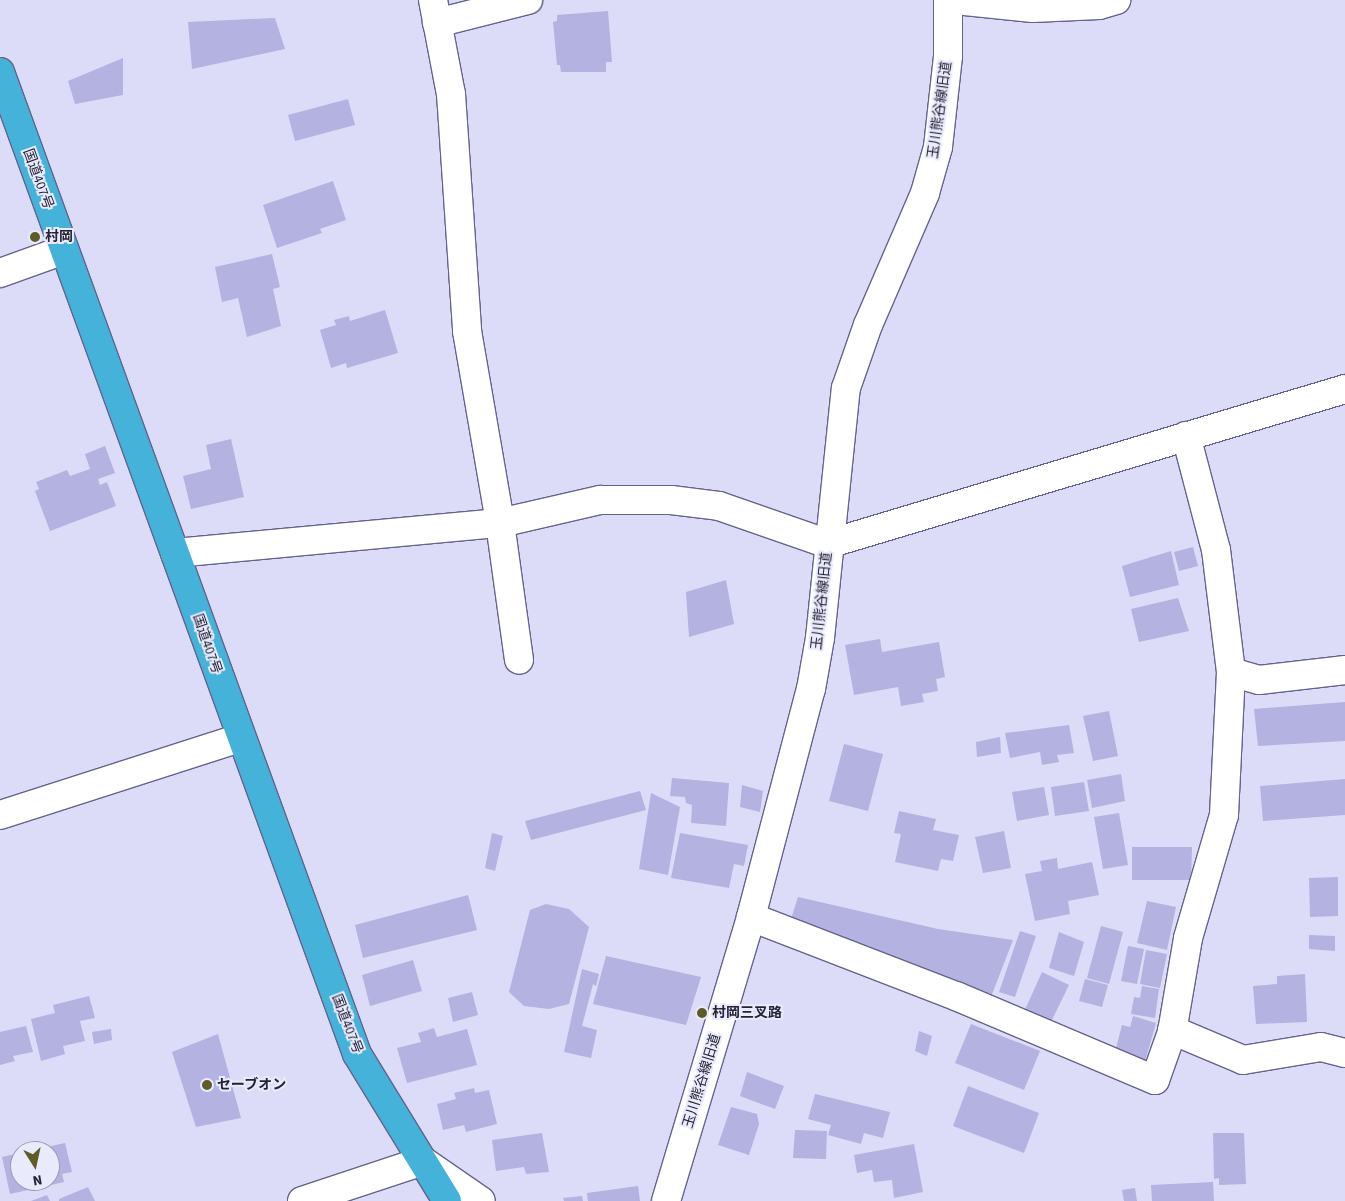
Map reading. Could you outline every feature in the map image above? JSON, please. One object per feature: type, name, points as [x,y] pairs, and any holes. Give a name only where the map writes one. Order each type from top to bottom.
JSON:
[{"type":"highway","name":"国道407号","points":[[0,72],[175,553],[240,738],[357,1054],[447,1201]]},
{"type":"street","points":[[519,660],[500,523],[466,331],[451,94],[435,12],[528,0]]},
{"type":"street","name":"玉川熊谷線旧道","points":[[666,1201],[751,917],[811,689],[820,638],[828,544],[846,388],[868,324],[925,193],[938,147],[948,56],[948,0]]},
{"type":"street","points":[[955,0],[1033,8],[1099,5],[1116,0]]},
{"type":"street","points":[[0,273],[64,250]]},
{"type":"street","points":[[175,553],[500,523],[600,500],[671,500],[719,506],[828,544],[1345,388]]},
{"type":"street","points":[[751,917],[956,996],[1155,1080],[1172,1030],[1188,938],[1224,815],[1231,672],[1216,550],[1186,436]]},
{"type":"street","points":[[1231,672],[1259,680],[1345,670]]},
{"type":"street","points":[[0,814],[240,738]]},
{"type":"street","points":[[1172,1030],[1243,1060],[1320,1047],[1345,1053]]},
{"type":"street","points":[[302,1201],[345,1194],[423,1161],[481,1201]]},
{"type":"building","points":[[608,11],[612,62],[606,62],[606,72],[561,72],[560,65],[557,65],[553,22],[557,21],[557,15]]},
{"type":"building","points":[[275,18],[285,49],[192,69],[188,22]]},
{"type":"building","points":[[123,58],[123,95],[75,104],[68,81]]},
{"type":"building","points":[[348,99],[355,125],[295,141],[288,115]]},
{"type":"building","points":[[333,181],[346,220],[320,229],[322,233],[277,248],[263,205]]},
{"type":"building","points":[[272,254],[280,287],[273,289],[281,326],[247,337],[238,298],[222,302],[215,267]]},
{"type":"building","points":[[385,310],[398,353],[347,368],[346,363],[331,368],[320,330],[336,325],[334,320],[349,316],[350,321]]},
{"type":"building","points":[[231,439],[244,497],[191,509],[183,476],[211,469],[206,445]]},
{"type":"building","points":[[105,446],[115,473],[98,479],[100,485],[107,482],[116,506],[50,531],[35,491],[39,489],[36,482],[67,470],[70,476],[90,469],[85,454]]},
{"type":"building","points":[[1193,547],[1198,566],[1179,571],[1174,552]]},
{"type":"building","points":[[1171,551],[1179,585],[1130,597],[1122,566]]},
{"type":"building","points":[[726,580],[734,624],[689,637],[686,592]]},
{"type":"building","points":[[1178,598],[1189,631],[1139,642],[1131,609]]},
{"type":"building","points":[[880,639],[882,652],[939,642],[945,677],[936,679],[938,691],[922,694],[924,702],[901,706],[898,687],[854,695],[845,645]]},
{"type":"building","points":[[1345,702],[1345,741],[1258,746],[1254,709]]},
{"type":"building","points":[[1109,711],[1118,756],[1093,761],[1083,716]]},
{"type":"building","points":[[1069,725],[1074,753],[1057,755],[1059,762],[1042,765],[1040,752],[1010,758],[1005,733]]},
{"type":"building","points":[[1000,737],[1001,753],[977,757],[976,742]]},
{"type":"building","points":[[844,744],[883,754],[868,811],[829,801]]},
{"type":"building","points":[[1121,774],[1125,801],[1092,808],[1087,780]]},
{"type":"building","points":[[672,778],[729,783],[726,826],[691,823],[692,805],[686,803],[685,797],[670,796]]},
{"type":"building","points":[[1345,779],[1345,815],[1263,821],[1260,786]]},
{"type":"building","points":[[1084,782],[1089,811],[1055,816],[1051,787]]},
{"type":"building","points":[[742,785],[763,791],[760,812],[740,807]]},
{"type":"building","points":[[1044,787],[1049,815],[1017,821],[1012,792]]},
{"type":"building","points":[[640,791],[646,810],[531,840],[525,821]]},
{"type":"building","points":[[651,793],[680,807],[668,875],[639,869]]},
{"type":"building","points":[[899,811],[936,819],[933,830],[959,835],[953,861],[941,859],[938,871],[895,862],[901,834],[894,833]]},
{"type":"building","points":[[1119,813],[1128,865],[1103,869],[1094,817]]},
{"type":"building","points":[[1004,831],[1011,868],[983,873],[975,837]]},
{"type":"building","points":[[492,833],[503,836],[495,871],[485,868]]},
{"type":"building","points":[[680,833],[748,845],[744,866],[734,864],[729,888],[671,878]]},
{"type":"building","points":[[1132,847],[1192,847],[1191,880],[1132,880]]},
{"type":"building","points":[[1057,858],[1058,869],[1092,862],[1099,895],[1068,901],[1070,914],[1035,921],[1025,874],[1042,871],[1040,861]]},
{"type":"building","points":[[1338,877],[1338,916],[1310,917],[1309,878]]},
{"type":"building","points":[[468,895],[477,930],[363,958],[355,925]]},
{"type":"building","points":[[798,897],[938,929],[1013,940],[991,997],[790,922]]},
{"type":"building","points":[[1147,901],[1176,907],[1167,950],[1137,943]]},
{"type":"building","points":[[546,904],[569,909],[589,927],[569,1004],[549,1009],[524,1006],[509,992],[530,910]]},
{"type":"building","points":[[1101,926],[1123,932],[1109,984],[1087,978]]},
{"type":"building","points":[[1020,931],[1036,936],[1015,997],[999,992]]},
{"type":"building","points":[[1059,932],[1084,942],[1074,976],[1049,968]]},
{"type":"building","points":[[1309,935],[1335,936],[1335,951],[1309,949]]},
{"type":"building","points":[[1128,946],[1144,949],[1137,984],[1121,981]]},
{"type":"building","points":[[1146,950],[1167,954],[1160,988],[1140,984]]},
{"type":"building","points":[[606,956],[701,977],[686,1025],[593,1004]]},
{"type":"building","points":[[413,960],[422,991],[370,1006],[362,975]]},
{"type":"building","points":[[582,969],[599,974],[596,986],[593,984],[582,1026],[597,1030],[591,1058],[564,1052]]},
{"type":"building","points":[[1042,972],[1069,985],[1049,1026],[1024,1012]]},
{"type":"building","points":[[1305,974],[1307,1022],[1256,1024],[1253,986],[1277,984],[1277,976]]},
{"type":"building","points":[[1085,979],[1108,985],[1102,1007],[1079,1001]]},
{"type":"building","points":[[1142,986],[1159,989],[1155,1018],[1131,1014],[1134,997],[1140,998]]},
{"type":"building","points":[[472,992],[478,1015],[453,1022],[448,998]]},
{"type":"building","points":[[89,996],[95,1018],[80,1021],[85,1041],[63,1046],[65,1054],[41,1061],[31,1019],[55,1013],[53,1005]]},
{"type":"building","points":[[1133,1016],[1156,1023],[1144,1065],[1114,1056],[1122,1025],[1130,1027]]},
{"type":"building","points":[[971,1024],[1040,1051],[1024,1090],[955,1063]]},
{"type":"building","points":[[26,1026],[33,1052],[13,1056],[15,1061],[0,1065],[0,1032]]},
{"type":"building","points":[[434,1028],[437,1037],[467,1029],[477,1065],[407,1083],[397,1048],[421,1042],[418,1033]]},
{"type":"building","points":[[111,1029],[112,1040],[94,1044],[92,1032]]},
{"type":"building","points":[[919,1031],[932,1036],[927,1056],[915,1051]]},
{"type":"building","name":"セーブオン","points":[[218,1034],[241,1118],[196,1127],[172,1052]]},
{"type":"building","points":[[747,1072],[784,1086],[775,1109],[740,1096]]},
{"type":"building","points":[[968,1086],[1039,1113],[1024,1153],[953,1126]]},
{"type":"building","points":[[474,1088],[475,1093],[489,1090],[497,1124],[466,1132],[464,1125],[443,1130],[437,1104],[456,1099],[454,1093]]},
{"type":"building","points":[[815,1094],[890,1112],[883,1138],[864,1133],[861,1144],[828,1135],[831,1125],[808,1119]]},
{"type":"building","points":[[731,1107],[757,1114],[759,1124],[749,1155],[718,1145]]},
{"type":"building","points":[[795,1130],[827,1131],[826,1159],[793,1158]]},
{"type":"building","points":[[542,1133],[549,1172],[526,1174],[524,1167],[496,1171],[492,1140]]},
{"type":"building","points":[[1213,1133],[1244,1133],[1246,1184],[1219,1185],[1219,1178],[1214,1179]]},
{"type":"building","points":[[65,1143],[72,1172],[62,1174],[64,1182],[60,1183],[60,1144]]},
{"type":"building","points":[[914,1144],[923,1192],[894,1198],[892,1180],[874,1182],[872,1170],[857,1173],[854,1155]]},
{"type":"building","points":[[10,1155],[10,1191],[24,1191],[10,1194],[2,1157]]},
{"type":"building","points":[[1213,1182],[1214,1201],[1152,1201],[1151,1185]]},
{"type":"building","points":[[638,1186],[640,1201],[588,1201],[587,1193]]},
{"type":"building","points":[[88,1187],[95,1201],[59,1201],[59,1199]]},
{"type":"building","points":[[1135,1188],[1137,1201],[1124,1201],[1122,1190]]},
{"type":"building","points":[[47,1195],[50,1201],[31,1201]]},
{"type":"building","points":[[582,1196],[583,1201],[564,1201],[563,1198]]},
{"type":"place","name":"村岡","points":[[35,237]]},
{"type":"place","name":"村岡三叉路","points":[[702,1013]]},
{"type":"place","name":"セーブオン","points":[[207,1085]]}]
